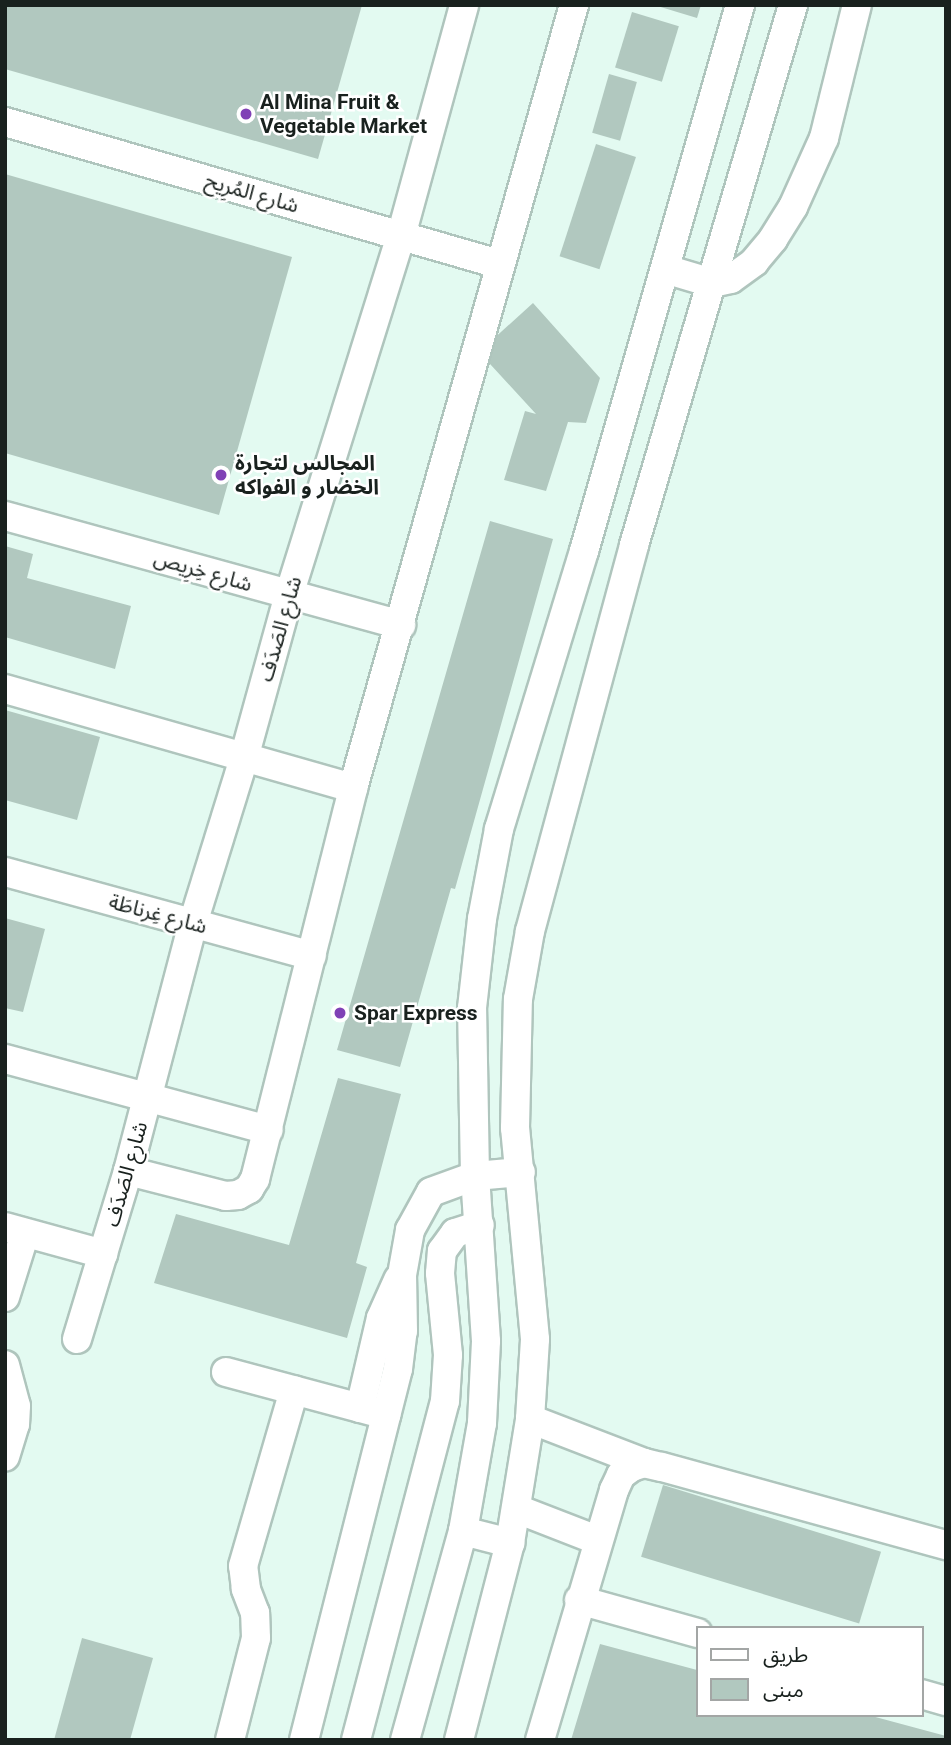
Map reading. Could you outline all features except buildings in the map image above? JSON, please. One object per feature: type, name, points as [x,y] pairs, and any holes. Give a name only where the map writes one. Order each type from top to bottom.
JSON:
[{"type":"lane","name":"شارع الصَدَف","points":[[77,1339],[128,1171],[193,923],[244,758],[289,595],[401,236],[464,5]]},
{"type":"lane","points":[[128,1171],[226,1196],[238,1195],[249,1189],[255,1179],[353,788],[574,5]]},
{"type":"lane","points":[[405,1740],[463,1531],[482,1423],[486,1341],[475,1176],[472,1008],[482,919],[499,829],[584,551],[740,5]]},
{"type":"lane","points":[[459,1740],[510,1543],[530,1419],[535,1339],[515,1128],[515,1056],[518,999],[530,931],[634,545],[793,5]]},
{"type":"lane","points":[[665,270],[712,283],[731,279],[754,262],[773,239],[793,207],[824,138],[857,5]]},
{"type":"lane","name":"شارع المُرِيح","points":[[5,122],[499,264]]},
{"type":"lane","name":"شارع خِرِيص","points":[[5,516],[401,625]]},
{"type":"lane","points":[[5,690],[353,788]]},
{"type":"lane","name":"شارع غِرناطَة","points":[[5,872],[312,956]]},
{"type":"lane","points":[[5,1059],[269,1129]]},
{"type":"lane","points":[[304,1740],[373,1411],[381,1318],[386,1300],[401,1275],[410,1230],[431,1192],[475,1176],[521,1172]]},
{"type":"lane","points":[[356,1740],[441,1423],[447,1378],[440,1273],[442,1251],[455,1233],[480,1225]]},
{"type":"lane","name":"شارع الصَدَف","points":[[15,1230],[103,1254]]},
{"type":"lane","points":[[5,1297],[15,1230]]},
{"type":"lane","points":[[5,1366],[15,1424],[5,1457]]},
{"type":"lane","points":[[226,1372],[373,1411]]},
{"type":"lane","points":[[230,1740],[256,1638],[255,1613],[246,1589],[243,1566],[294,1390]]},
{"type":"lane","points":[[530,1419],[644,1463],[946,1545]]},
{"type":"lane","points":[[540,1740],[597,1540],[621,1475],[644,1463]]},
{"type":"lane","points":[[517,1509],[597,1540]]},
{"type":"lane","points":[[463,1531],[510,1543]]},
{"type":"lane","points":[[579,1600],[696,1633]]},
{"type":"lane","points":[[923,1695],[946,1701]]},
{"type":"place","name":"Al Mina Fruit & Vegetable Market","points":[[246,114]]},
{"type":"place","name":"المجالس لتجارة الخضار و الفواكه","points":[[221,475]]},
{"type":"place","name":"Spar Express","points":[[340,1013]]}]
